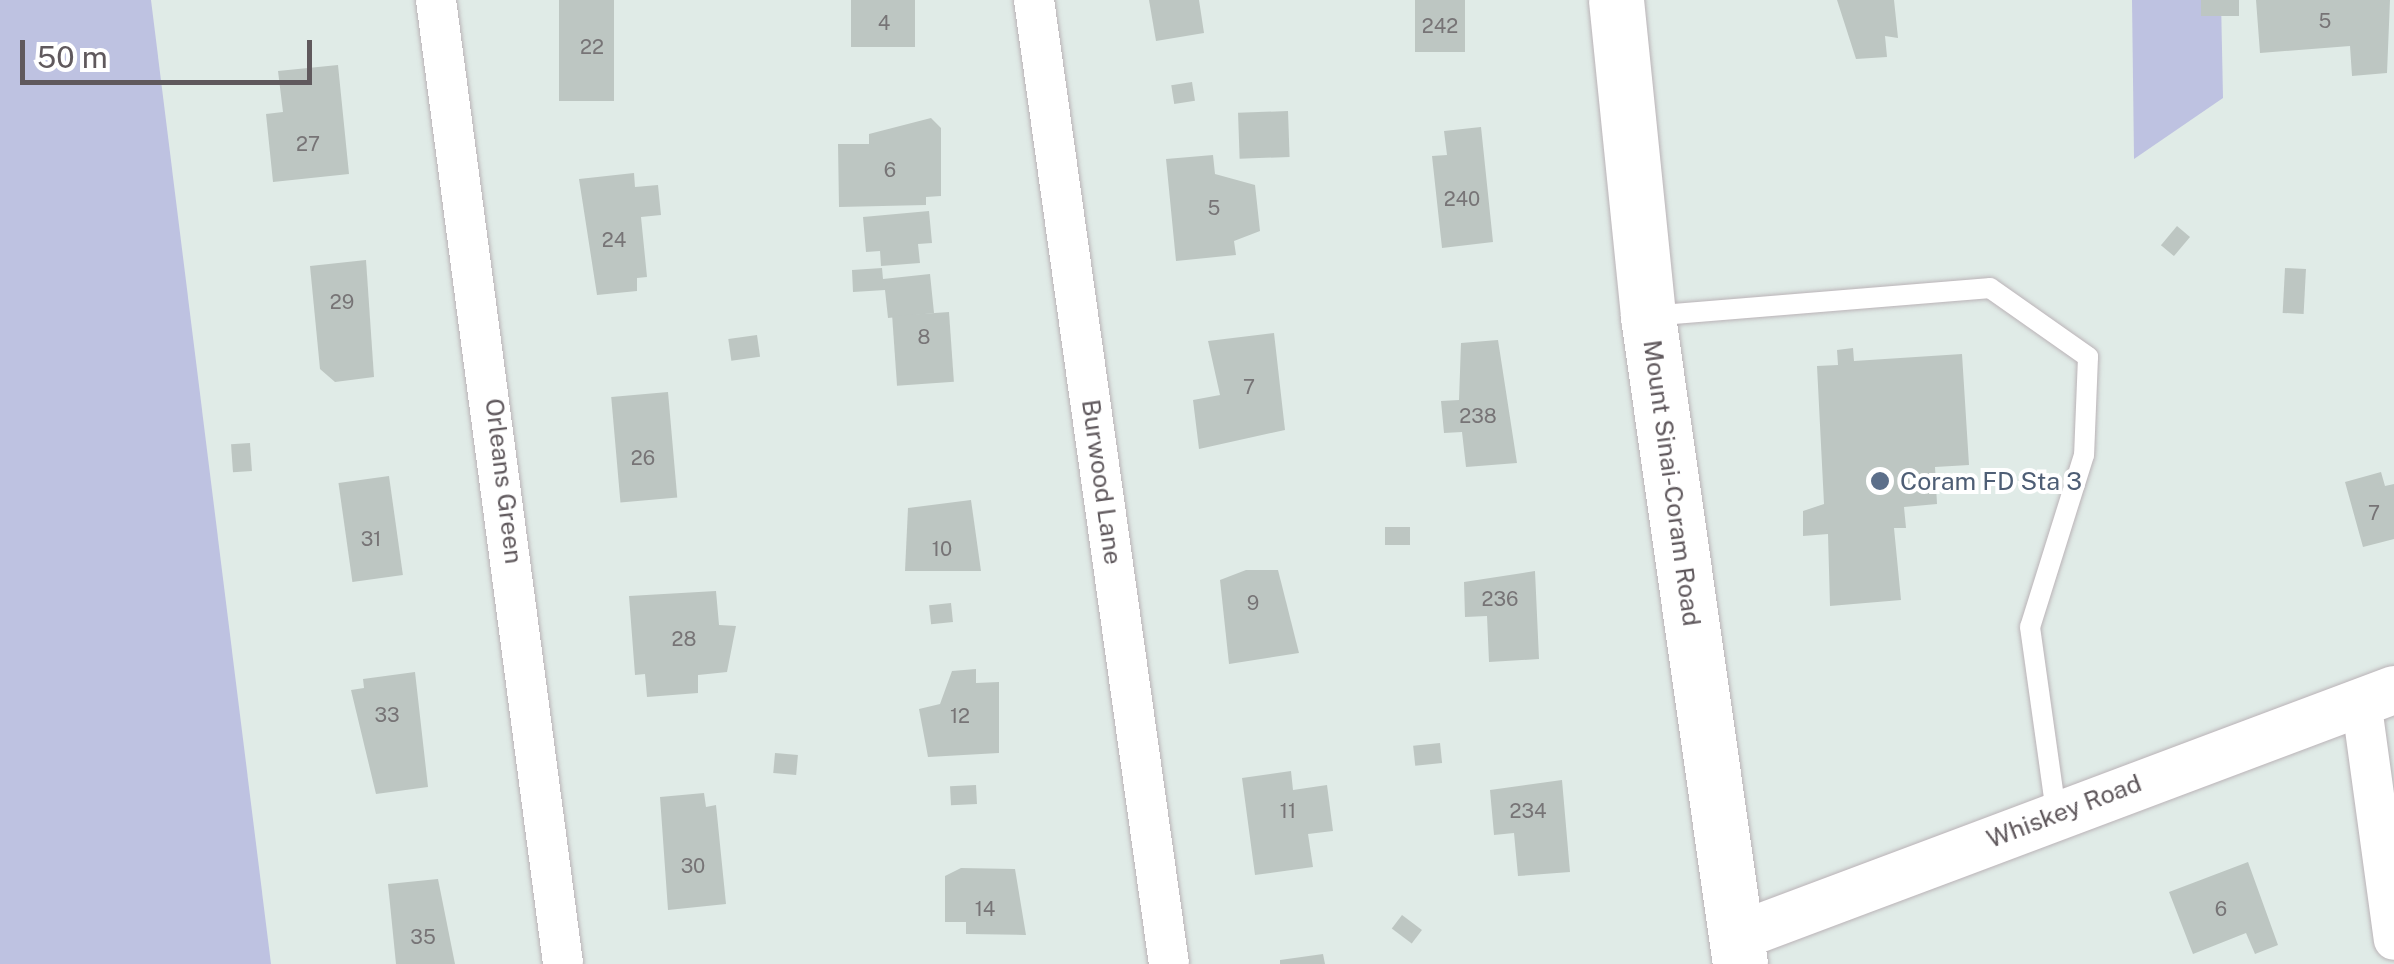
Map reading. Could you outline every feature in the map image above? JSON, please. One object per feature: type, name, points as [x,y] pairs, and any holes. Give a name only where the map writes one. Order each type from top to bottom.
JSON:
[{"type":"main road","name":"Mount Sinai-Coram Road","points":[[1616,0],[1648,316],[1738,951]]},
{"type":"street","name":"Orleans Green","points":[[436,0],[563,964]]},
{"type":"street","name":"Burwood Lane","points":[[1034,0],[1169,964]]},
{"type":"street","name":"Whiskey Road","points":[[1738,951],[2056,813],[2378,695]]},
{"type":"street","points":[[2378,695],[2394,940]]},
{"type":"lane","points":[[1648,316],[1990,288],[2088,357],[2084,455],[2030,626],[2056,813]]},
{"type":"shaded area","points":[[0,0],[151,0],[271,964],[0,964]]},
{"type":"shaded area","points":[[2132,0],[2221,0],[2223,98],[2134,159]]},
{"type":"building","points":[[559,0],[614,0],[614,101],[559,101]]},
{"type":"building","points":[[851,0],[915,0],[915,47],[851,47]]},
{"type":"building","points":[[1149,0],[1199,0],[1204,33],[1156,41]]},
{"type":"building","points":[[1415,0],[1465,0],[1465,52],[1415,52]]},
{"type":"building","points":[[1837,0],[1894,0],[1898,38],[1885,36],[1887,57],[1856,59]]},
{"type":"building","points":[[2201,0],[2239,0],[2239,16],[2201,16]]},
{"type":"building","points":[[2256,0],[2390,0],[2387,73],[2352,76],[2350,46],[2260,53]]},
{"type":"building","points":[[338,65],[349,174],[273,182],[266,114],[283,112],[278,71]]},
{"type":"building","points":[[1192,82],[1195,101],[1174,104],[1171,85]]},
{"type":"building","points":[[1288,111],[1290,157],[1240,159],[1238,113]]},
{"type":"building","points":[[931,118],[941,128],[941,196],[926,197],[926,205],[839,207],[838,144],[869,144],[869,134]]},
{"type":"building","points":[[1481,127],[1493,242],[1442,248],[1432,156],[1447,155],[1444,131]]},
{"type":"building","points":[[1213,155],[1215,174],[1255,185],[1260,231],[1234,241],[1236,255],[1176,261],[1166,159]]},
{"type":"building","points":[[634,173],[635,187],[658,185],[661,215],[641,217],[647,277],[637,278],[637,291],[597,295],[579,179]]},
{"type":"building","points":[[929,211],[932,243],[918,244],[920,263],[881,266],[880,251],[866,252],[863,217]]},
{"type":"building","points":[[2177,226],[2190,237],[2174,256],[2161,245]]},
{"type":"building","points":[[366,260],[374,377],[335,382],[320,369],[310,266]]},
{"type":"building","points":[[882,268],[883,279],[930,274],[934,313],[888,318],[885,290],[853,292],[852,270]]},
{"type":"building","points":[[2285,268],[2306,269],[2304,314],[2283,313]]},
{"type":"building","points":[[949,312],[954,382],[897,386],[892,316]]},
{"type":"building","points":[[1274,333],[1285,430],[1199,449],[1193,400],[1220,395],[1208,341]]},
{"type":"building","points":[[757,335],[760,357],[731,361],[728,339]]},
{"type":"building","points":[[1498,340],[1517,463],[1466,467],[1462,432],[1444,433],[1441,401],[1459,400],[1461,343]]},
{"type":"building","name":"Coram FD Sta 3","points":[[1853,348],[1854,361],[1962,354],[1969,465],[1935,467],[1937,504],[1904,507],[1906,528],[1894,528],[1901,600],[1830,606],[1828,534],[1803,536],[1803,511],[1824,504],[1817,366],[1838,365],[1837,350]]},
{"type":"building","points":[[668,392],[677,498],[620,503],[611,397]]},
{"type":"building","points":[[250,443],[252,471],[233,472],[231,444]]},
{"type":"building","points":[[2381,472],[2385,486],[2394,484],[2394,539],[2363,547],[2345,482]]},
{"type":"building","points":[[389,476],[403,575],[352,582],[338,483]]},
{"type":"building","points":[[971,500],[981,571],[905,571],[908,508]]},
{"type":"building","points":[[1385,527],[1410,527],[1410,545],[1385,545]]},
{"type":"building","points":[[1246,570],[1278,570],[1299,653],[1229,664],[1220,580]]},
{"type":"building","points":[[1535,571],[1539,659],[1489,662],[1487,616],[1465,617],[1464,582]]},
{"type":"building","points":[[716,591],[719,625],[736,626],[727,672],[698,675],[698,693],[647,697],[645,674],[635,675],[629,596]]},
{"type":"building","points":[[951,603],[953,622],[931,624],[929,605]]},
{"type":"building","points":[[976,669],[976,683],[999,682],[999,753],[928,757],[919,709],[940,704],[952,671]]},
{"type":"building","points":[[415,672],[428,787],[376,794],[351,690],[364,688],[363,679]]},
{"type":"building","points":[[1440,743],[1442,763],[1415,766],[1413,746]]},
{"type":"building","points":[[775,753],[798,755],[796,775],[773,773]]},
{"type":"building","points":[[1291,771],[1293,790],[1327,785],[1333,831],[1308,834],[1313,867],[1255,875],[1242,778]]},
{"type":"building","points":[[1562,780],[1570,872],[1518,876],[1514,833],[1494,835],[1490,790]]},
{"type":"building","points":[[976,785],[977,804],[951,805],[950,786]]},
{"type":"building","points":[[704,793],[706,807],[716,805],[726,904],[668,910],[660,797]]},
{"type":"building","points":[[2248,862],[2278,945],[2255,954],[2246,933],[2193,954],[2169,892]]},
{"type":"building","points":[[961,868],[1015,869],[1026,935],[966,934],[966,922],[945,922],[945,876]]},
{"type":"building","points":[[438,879],[455,964],[396,964],[388,884]]},
{"type":"building","points":[[1402,915],[1422,930],[1412,944],[1392,929]]},
{"type":"building","points":[[1323,954],[1325,964],[1280,964],[1280,960]]},
{"type":"place","name":"Coram FD Sta 3","points":[[1880,481]]}]
